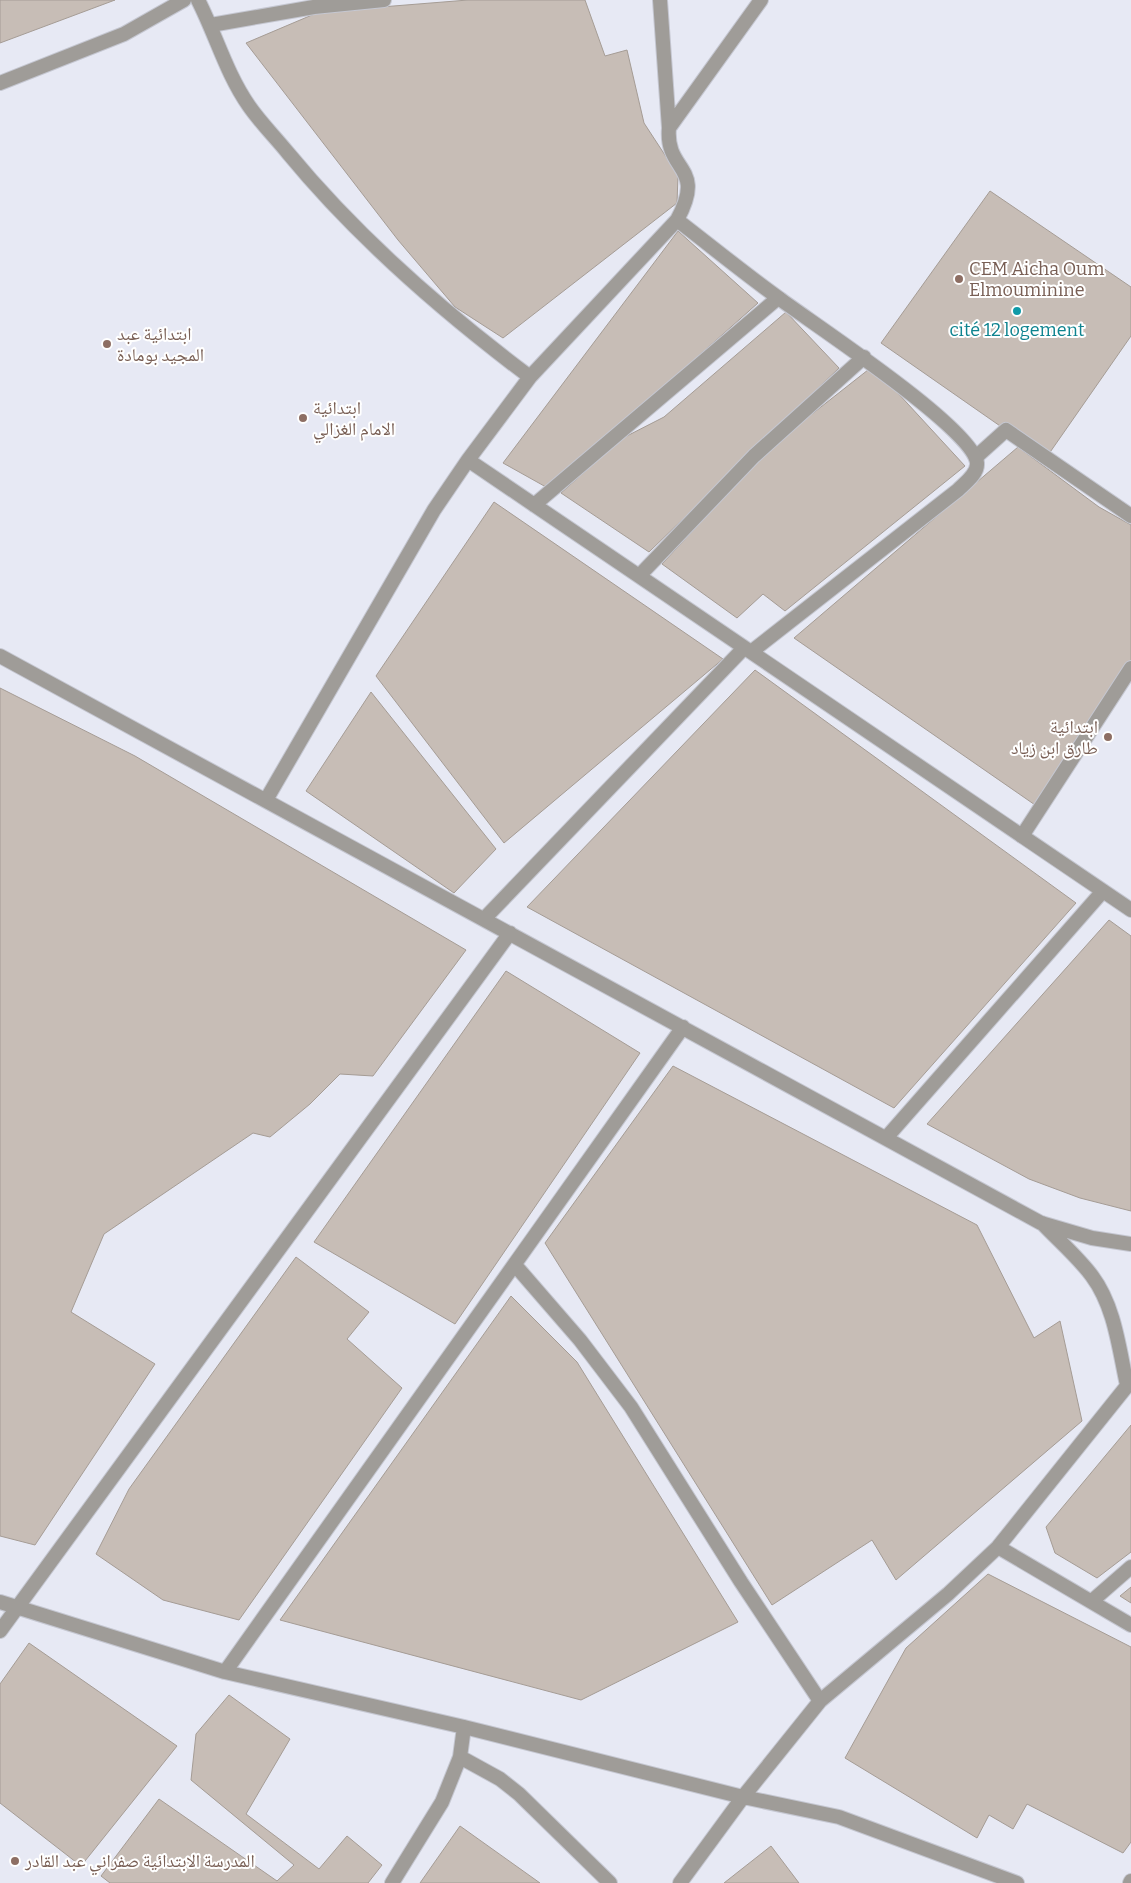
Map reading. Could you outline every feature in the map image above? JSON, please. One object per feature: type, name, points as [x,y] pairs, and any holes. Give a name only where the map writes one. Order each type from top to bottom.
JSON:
[{"type":"street","points":[[0,83],[124,34],[184,0]]},
{"type":"street","points":[[198,0],[211,25],[233,80],[250,107],[314,185],[363,236],[485,344],[530,377]]},
{"type":"street","points":[[211,25],[314,7],[384,0]]},
{"type":"street","points":[[266,800],[434,510],[468,460],[530,377],[677,220],[689,192],[688,179],[670,150],[660,0]]},
{"type":"street","points":[[669,128],[754,3]]},
{"type":"street","points":[[484,919],[748,650],[958,490],[976,471],[976,457],[970,449],[926,406],[864,357],[778,298],[677,220]]},
{"type":"street","points":[[534,505],[778,298]]},
{"type":"street","points":[[639,576],[754,456],[864,357]]},
{"type":"street","points":[[976,457],[1006,430],[1131,516]]},
{"type":"street","points":[[468,460],[1131,910]]},
{"type":"street","points":[[0,656],[1041,1222],[1092,1238],[1131,1244]]},
{"type":"street","points":[[1022,836],[1131,668]]},
{"type":"street","points":[[886,1138],[1102,891]]},
{"type":"street","points":[[0,1631],[510,933]]},
{"type":"street","points":[[226,1672],[683,1027]]},
{"type":"street","points":[[680,1883],[743,1797],[820,1700],[948,1594],[998,1547],[1129,1383],[1114,1324],[1105,1299],[1092,1277],[1041,1222]]},
{"type":"street","points":[[515,1265],[580,1340],[631,1407],[741,1582],[820,1700]]},
{"type":"street","points":[[998,1547],[1131,1625]]},
{"type":"street","points":[[1092,1601],[1131,1567]]},
{"type":"street","points":[[0,1602],[226,1672],[464,1727],[743,1797],[839,1817],[1017,1883]]},
{"type":"street","points":[[392,1883],[442,1802],[460,1756],[464,1727]]},
{"type":"street","points":[[460,1756],[500,1779],[519,1794],[610,1883]]},
{"type":"building","points":[[0,0],[115,0],[0,43]]},
{"type":"building","points":[[468,0],[585,0],[605,56],[627,50],[644,123],[678,175],[677,203],[503,338],[455,307],[398,240],[246,43],[319,12]]},
{"type":"building","name":"cité 12 logement","points":[[990,191],[1131,287],[1131,336],[1046,458],[881,343]]},
{"type":"building","points":[[678,231],[758,303],[614,431],[546,487],[503,463]]},
{"type":"building","points":[[786,312],[839,368],[649,552],[561,493],[621,439],[664,417]]},
{"type":"building","points":[[873,366],[965,466],[785,611],[763,594],[737,618],[662,564],[770,447]]},
{"type":"building","points":[[1018,447],[1099,507],[1131,525],[1131,667],[1038,807],[794,638]]},
{"type":"building","points":[[494,502],[723,659],[504,843],[376,676]]},
{"type":"building","points":[[755,670],[1076,903],[894,1108],[527,907]]},
{"type":"building","points":[[0,688],[135,756],[466,950],[373,1076],[340,1074],[310,1104],[270,1137],[253,1133],[104,1234],[71,1312],[155,1364],[35,1545],[0,1536]]},
{"type":"building","points":[[371,692],[496,849],[454,893],[306,791]]},
{"type":"building","points":[[1109,920],[1131,936],[1131,1211],[1080,1198],[1029,1179],[927,1124]]},
{"type":"building","points":[[506,971],[640,1053],[455,1324],[314,1242]]},
{"type":"building","points":[[673,1066],[977,1225],[1034,1338],[1060,1321],[1082,1421],[896,1580],[872,1540],[772,1605],[545,1243]]},
{"type":"building","points":[[296,1257],[369,1312],[347,1339],[402,1388],[239,1620],[163,1600],[96,1554],[129,1489]]},
{"type":"building","points":[[511,1296],[577,1362],[738,1622],[581,1700],[280,1620]]},
{"type":"building","points":[[1131,1425],[1131,1552],[1097,1578],[1055,1553],[1046,1527]]},
{"type":"building","points":[[988,1574],[1131,1647],[1131,1842],[1123,1853],[1027,1804],[1013,1829],[989,1815],[977,1838],[845,1758],[906,1648]]},
{"type":"building","points":[[1131,1587],[1131,1603],[1120,1596]]},
{"type":"building","points":[[29,1643],[177,1746],[81,1866],[0,1803],[0,1684]]},
{"type":"building","points":[[229,1695],[290,1739],[246,1814],[319,1869],[347,1836],[382,1865],[368,1883],[110,1883],[101,1876],[159,1799],[277,1881],[294,1865],[191,1780],[196,1734]]},
{"type":"building","points":[[460,1826],[540,1883],[420,1883]]},
{"type":"building","points":[[771,1846],[799,1883],[724,1883]]},
{"type":"place","name":"CEM Aicha Oum Elmouminine","points":[[959,279]]},
{"type":"place","name":"cité 12 logement","points":[[1017,311]]},
{"type":"place","name":"ابتدائية عبد المجيد بومادة","points":[[107,344]]},
{"type":"place","name":"ابتدائية الامام الغزالي","points":[[303,418]]},
{"type":"place","name":"ابتدائية طارق ابن زياد","points":[[1108,737]]},
{"type":"place","name":"المدرسة الابتدائية صفراني عبد القادر","points":[[15,1861]]}]
